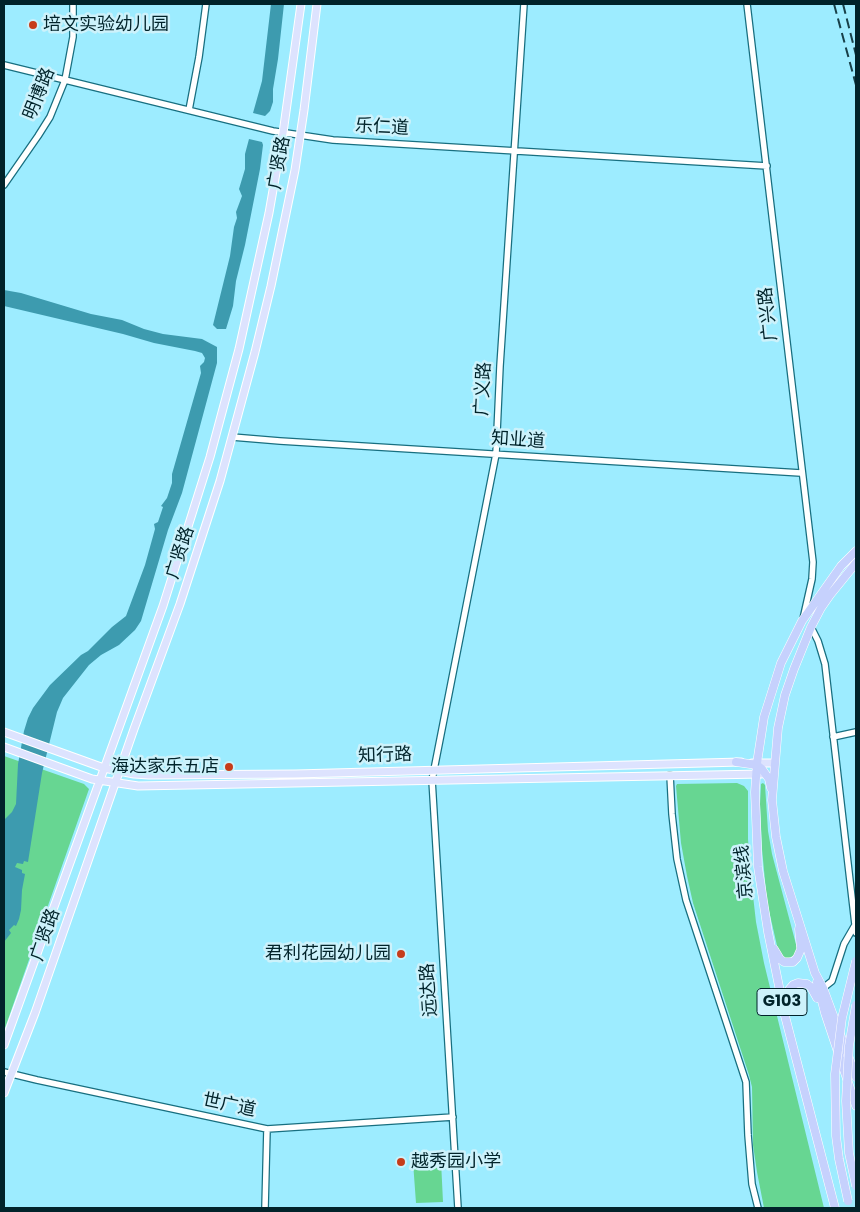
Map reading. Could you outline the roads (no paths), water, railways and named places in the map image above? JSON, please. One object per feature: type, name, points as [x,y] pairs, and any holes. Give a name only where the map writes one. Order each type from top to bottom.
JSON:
[{"type":"highway","name":"京滨线","points":[[835,1208],[792,1043],[764,912],[758,860],[755,792],[764,717],[787,648],[802,621],[841,566],[856,551]]},
{"type":"highway","points":[[736,762],[762,768],[770,774],[774,764],[778,728],[785,695],[811,627],[830,595],[856,563]]},
{"type":"highway","points":[[802,621],[811,627]]},
{"type":"highway","name":"京滨线","points":[[770,774],[778,854],[815,973],[823,988],[856,1077]]},
{"type":"highway","points":[[764,912],[776,956],[789,963],[797,958],[801,949],[796,913]]},
{"type":"highway","points":[[849,1205],[836,1136],[835,1074],[842,1018],[856,961]]},
{"type":"highway","points":[[815,973],[818,988],[856,1106]]},
{"type":"highway","points":[[792,1043],[792,1031],[786,998],[789,988],[798,983],[807,984],[811,987],[831,1030]]},
{"type":"highway","points":[[856,1005],[849,1046],[846,1100],[849,1153],[856,1186]]},
{"type":"main road","name":"广贤路","points":[[4,1045],[163,606],[210,457],[239,350],[275,185],[300,4]]},
{"type":"main road","name":"广贤路","points":[[4,1093],[196,558],[232,437],[271,286],[300,136],[317,4]]},
{"type":"main road","name":"知行路","points":[[4,732],[104,768],[149,776],[736,762]]},
{"type":"main road","name":"知行路","points":[[4,747],[100,780],[138,786],[736,774],[774,764]]},
{"type":"main road","points":[[736,774],[750,781],[755,792]]},
{"type":"street","name":"明博路","points":[[4,185],[50,117],[65,80],[73,37],[73,4]]},
{"type":"street","points":[[189,110],[206,4]]},
{"type":"street","name":"广义路","points":[[432,770],[496,454],[524,4]]},
{"type":"street","name":"广兴路","points":[[747,4],[813,562],[812,579],[802,621]]},
{"type":"street","name":"乐仁道","points":[[4,65],[300,136],[333,140],[767,166]]},
{"type":"street","name":"知业道","points":[[232,437],[801,473]]},
{"type":"street","points":[[811,627],[818,641],[825,664],[856,933]]},
{"type":"street","points":[[833,737],[856,732]]},
{"type":"street","name":"远达路","points":[[432,770],[458,1208]]},
{"type":"street","points":[[670,775],[677,859],[686,900],[746,1082],[751,1174],[758,1208]]},
{"type":"street","points":[[823,988],[832,981],[844,944],[855,925]]},
{"type":"street","name":"世广道","points":[[4,1072],[267,1130],[453,1117]]},
{"type":"street","points":[[265,1208],[267,1130]]},
{"type":"water","points":[[271,4],[284,4],[273,102],[270,111],[265,116],[253,113],[262,81]]},
{"type":"water","points":[[249,139],[262,142],[260,169],[236,281],[233,306],[226,329],[217,329],[213,325],[230,256],[237,218],[236,212],[242,196],[239,189],[245,169],[245,154]]},
{"type":"water","points":[[4,290],[21,293],[91,314],[122,320],[163,334],[202,339],[217,347],[217,363],[182,493],[168,530],[141,621],[135,630],[119,645],[101,655],[89,665],[63,698],[57,712],[42,773],[28,862],[24,861],[23,864],[17,863],[15,867],[22,870],[22,873],[25,874],[19,919],[16,926],[14,925],[9,930],[11,933],[4,942],[4,820],[12,812],[16,804],[18,764],[28,718],[50,685],[126,616],[145,565],[155,529],[154,524],[158,522],[163,507],[161,506],[167,498],[172,483],[172,474],[201,373],[200,366],[205,358],[202,353],[195,351],[154,343],[4,306]]},
{"type":"railway","points":[[834,4],[856,85]]},
{"type":"railway","points":[[843,4],[856,55]]},
{"type":"place","name":"培文实验幼儿园","points":[[33,25]]},
{"type":"place","name":"海达家乐五店","points":[[229,767]]},
{"type":"place","name":"君利花园幼儿园","points":[[401,954]]},
{"type":"place","name":"越秀园小学","points":[[401,1162]]}]
